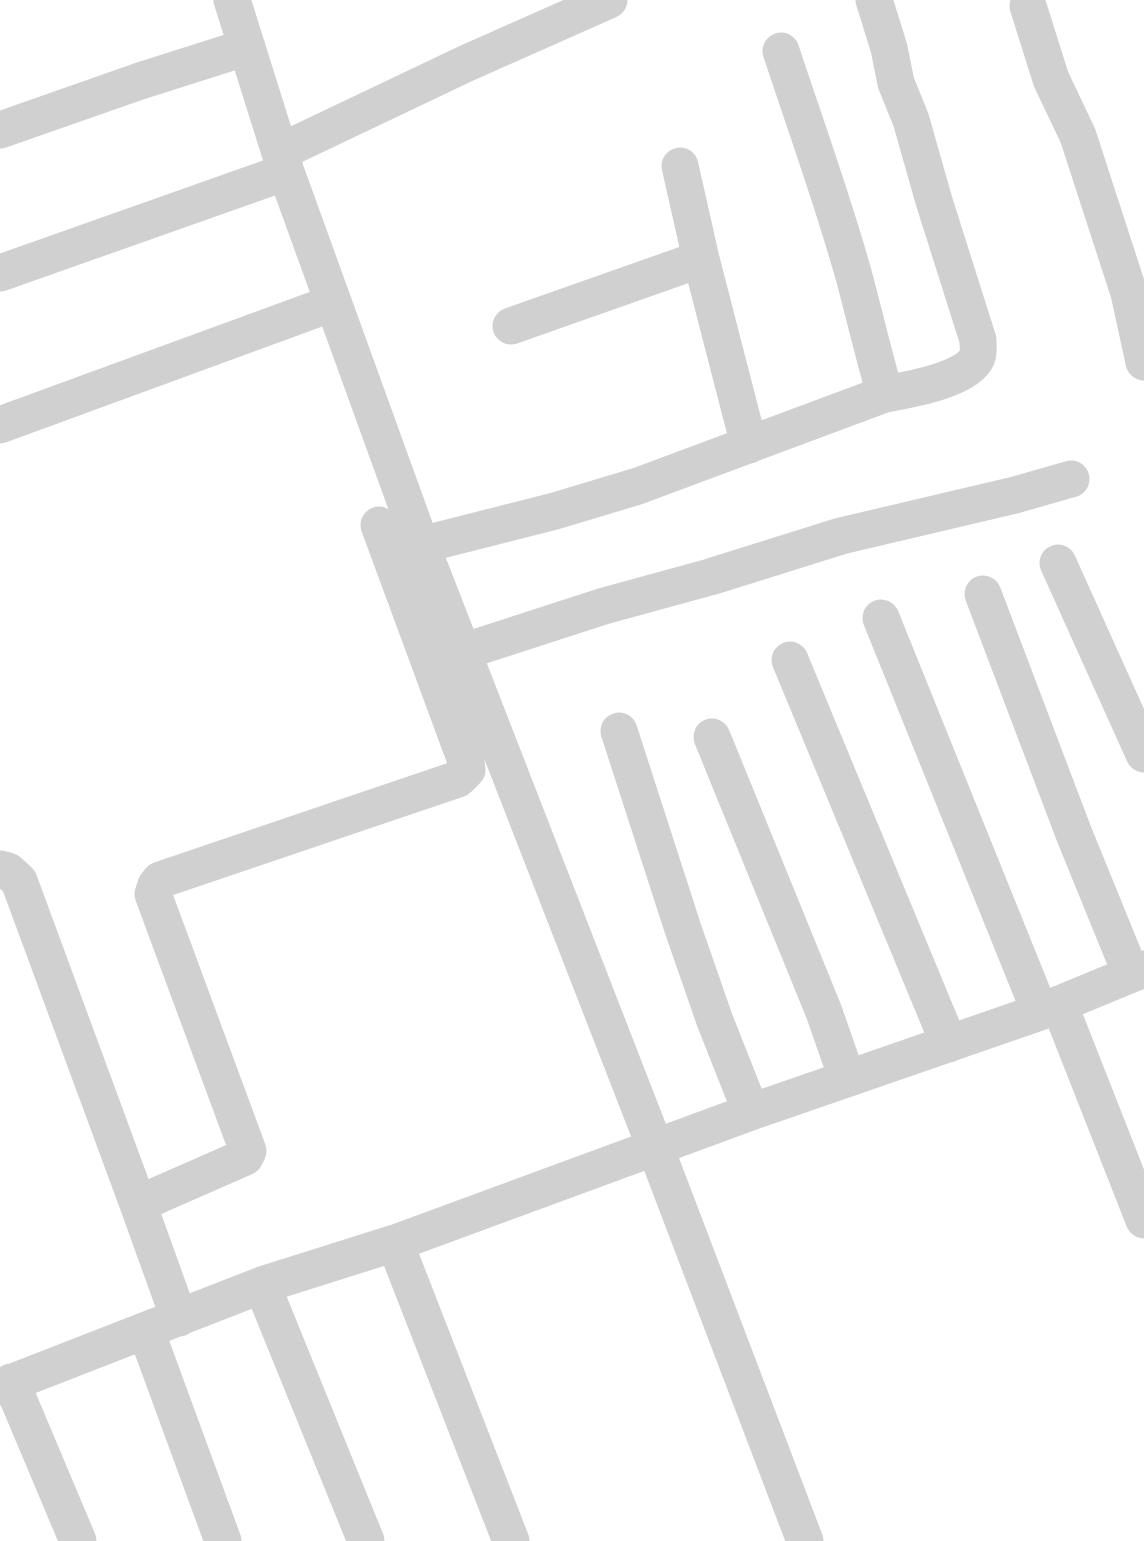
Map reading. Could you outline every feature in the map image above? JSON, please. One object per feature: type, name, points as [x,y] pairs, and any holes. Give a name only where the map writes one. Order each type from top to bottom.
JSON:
[{"type":"street","points":[[232,0],[283,162],[421,545],[805,1541]]},
{"type":"street","points":[[0,273],[283,162],[467,63],[609,0]]},
{"type":"street","points":[[421,545],[555,511],[638,486],[884,394],[919,388],[969,368],[978,356],[978,340],[911,120],[897,83],[874,0]]},
{"type":"street","points":[[1028,6],[1051,79],[1078,136],[1129,293],[1144,362]]},
{"type":"street","points":[[0,130],[247,47]]},
{"type":"street","points":[[781,51],[855,280],[884,394]]},
{"type":"street","points":[[680,166],[749,445]]},
{"type":"street","points":[[511,326],[701,259]]},
{"type":"street","points":[[0,425],[333,303]]},
{"type":"street","points":[[462,652],[604,606],[710,577],[841,536],[1071,479]]},
{"type":"street","points":[[138,1204],[246,1157],[248,1151],[153,894],[156,885],[160,880],[458,779],[467,770],[466,761],[379,525]]},
{"type":"street","points":[[1058,563],[1144,754]]},
{"type":"street","points":[[78,1541],[6,1385],[261,1284],[395,1243],[751,1112],[1050,1008],[1138,972],[1074,834],[983,594]]},
{"type":"street","points":[[881,618],[1144,1220]]},
{"type":"street","points":[[790,660],[949,1044]]},
{"type":"street","points":[[619,731],[715,1021],[751,1112]]},
{"type":"street","points":[[712,737],[824,1012],[847,1078]]},
{"type":"street","points":[[0,869],[8,871],[19,881],[138,1204],[162,1325],[223,1541]]},
{"type":"street","points":[[395,1243],[511,1541]]},
{"type":"street","points":[[261,1284],[366,1541]]}]
